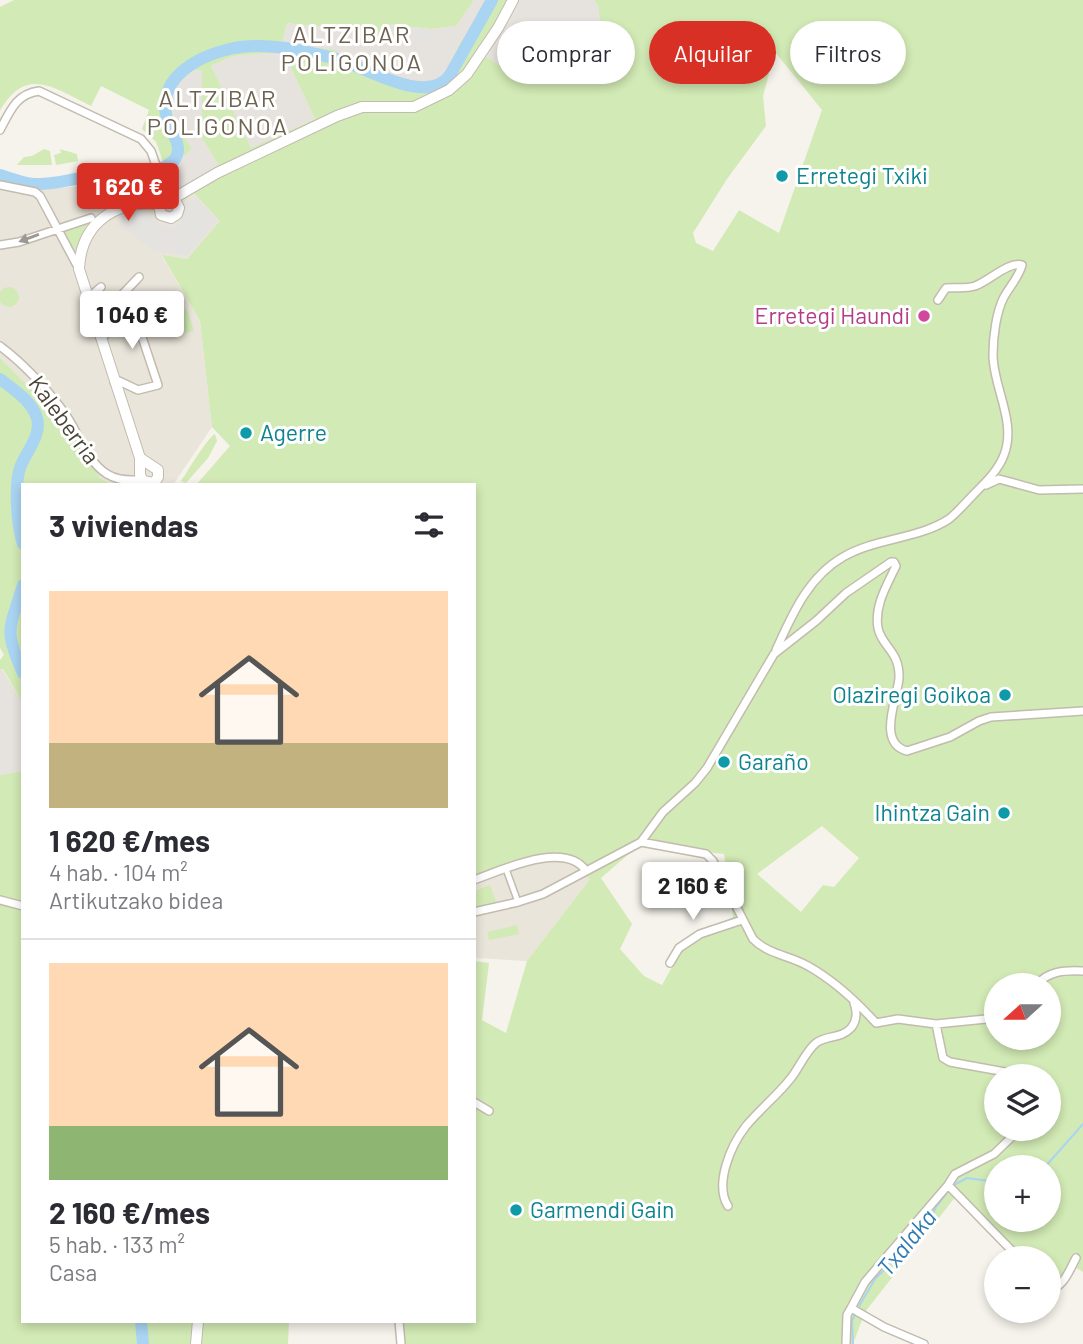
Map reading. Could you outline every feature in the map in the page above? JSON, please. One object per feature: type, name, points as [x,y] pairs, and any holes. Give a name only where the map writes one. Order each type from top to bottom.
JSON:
[{"type":"street","points":[[0,245],[19,242],[58,227],[92,222],[110,213],[141,204],[166,200],[337,116],[362,107],[414,107],[430,101],[449,90],[467,74],[513,0]]},
{"type":"street","points":[[0,130],[18,98],[29,92],[39,91],[141,139],[151,150],[166,200]]},
{"type":"street","points":[[0,185],[35,192],[58,227],[79,269],[99,320]]},
{"type":"street","points":[[79,269],[83,245],[92,222]]},
{"type":"street","points":[[476,912],[542,894],[641,842],[663,812],[695,783],[707,768],[774,654],[802,596],[821,574],[843,557],[875,543],[932,527],[949,519],[978,491],[1005,454],[1006,414],[993,357],[994,337],[1002,300],[1022,265],[1011,265],[972,287],[946,288],[938,300]]},
{"type":"street","points":[[99,320],[139,278]]},
{"type":"street","points":[[101,287],[93,294],[100,337],[145,476]]},
{"type":"street","points":[[100,337],[105,335],[114,316],[130,301],[158,385],[138,390],[119,380],[114,382]]},
{"type":"street","name":"Kaleberria","points":[[0,346],[23,365],[57,403],[97,466],[124,481],[145,476]]},
{"type":"street","points":[[978,491],[999,479],[1040,490],[1083,489]]},
{"type":"street","points":[[774,654],[846,593],[894,562],[896,566],[879,606],[878,629],[899,665],[899,679],[890,722],[895,743],[902,750],[907,751],[950,737],[991,717],[1083,711]]},
{"type":"street","points":[[641,842],[706,854],[717,868],[753,939],[762,948],[810,967],[876,1023],[898,1019],[936,1024],[984,1019]]},
{"type":"street","points":[[476,879],[536,860],[561,856],[570,857],[586,871]]},
{"type":"street","points":[[506,869],[518,902]]},
{"type":"street","points":[[0,900],[21,905]]},
{"type":"street","points":[[670,963],[679,948],[700,934],[743,920]]},
{"type":"street","points":[[1053,973],[1083,971]]},
{"type":"street","points":[[728,1206],[721,1189],[723,1176],[745,1127],[790,1080],[816,1043],[850,1030],[856,1017],[853,1002]]},
{"type":"street","points":[[936,1024],[943,1059],[984,1068]]},
{"type":"street","points":[[476,1103],[489,1111]]},
{"type":"street","points":[[846,1344],[846,1315],[855,1310],[865,1282],[950,1188],[955,1174],[994,1154],[1008,1141]]},
{"type":"street","points":[[950,1188],[1007,1246]]},
{"type":"street","points":[[1061,1283],[1076,1258]]},
{"type":"street","points":[[855,1310],[884,1327],[924,1344]]},
{"type":"street","points":[[196,1344],[198,1323]]},
{"type":"street","points":[[398,1323],[401,1344]]},
{"type":"shaded area","points":[[474,0],[487,0],[481,17],[460,43],[448,70],[435,82],[411,81],[342,57],[286,58],[315,119],[251,149],[211,66],[233,56],[280,52],[287,23],[382,34],[387,24],[430,29],[456,26]]},
{"type":"shaded area","points":[[510,0],[594,0],[601,19],[600,21],[500,21]]},
{"type":"shaded area","points":[[389,26],[435,32],[435,43],[384,39]]},
{"type":"shaded area","points":[[497,26],[497,64],[483,55]]},
{"type":"shaded area","points":[[202,70],[202,138],[218,164],[194,184],[174,193],[168,176],[177,162],[192,149],[175,123],[171,106],[173,84],[184,71]]},
{"type":"shaded area","points":[[149,179],[156,198],[185,200],[194,193],[221,221],[187,259],[162,256],[200,321],[212,427],[174,483],[110,483],[100,478],[71,428],[0,358],[0,183],[39,190]]},
{"type":"shaded area","points":[[197,199],[218,221],[187,256],[153,251],[120,225],[119,217],[139,210],[171,228],[180,223],[186,202]]},
{"type":"shaded area","points":[[2,669],[21,701],[21,771],[0,775]]},
{"type":"shaded area","points":[[557,852],[590,879],[527,961],[476,958],[476,877]]},
{"type":"green space","points":[[14,0],[474,0],[456,26],[430,29],[387,24],[382,34],[287,23],[280,52],[233,56],[211,66],[251,148],[315,119],[286,58],[291,45],[335,50],[342,57],[379,72],[411,81],[435,82],[448,70],[460,43],[481,17],[487,0],[510,0],[500,21],[497,21],[483,55],[497,64],[497,84],[635,84],[635,21],[599,21],[598,5],[594,0],[1083,0],[1083,1272],[1070,1264],[1061,1279],[1061,1246],[1005,1246],[991,1232],[1061,1232],[1061,1155],[984,1155],[984,1224],[956,1196],[865,1312],[853,1344],[398,1344],[397,1323],[476,1323],[476,961],[489,963],[482,1020],[506,1033],[527,961],[590,879],[557,852],[476,877],[476,483],[198,483],[230,446],[212,427],[200,321],[162,255],[187,259],[220,221],[194,193],[185,200],[174,193],[194,184],[218,164],[202,138],[202,70],[184,71],[172,92],[175,120],[192,149],[177,162],[168,176],[156,142],[142,129],[149,110],[101,86],[91,106],[41,85],[30,84],[10,97],[0,111],[0,7]],"holes":[[[649,21],[776,21],[776,53],[790,71],[790,21],[906,21],[906,84],[801,84],[822,110],[779,233],[739,210],[713,251],[696,243],[693,233],[727,179],[766,126],[763,96],[766,84],[649,84]],[[822,826],[859,858],[834,887],[823,885],[801,912],[757,874]],[[638,846],[724,854],[733,917],[688,938],[662,985],[644,976],[620,949],[632,924],[601,878]]]},
{"type":"green space","points":[[44,149],[50,151],[52,165],[17,165],[24,157]]},
{"type":"green space","points":[[60,149],[77,154],[78,161],[56,165],[54,155],[61,153]]},
{"type":"green space","points":[[89,220],[76,249],[72,250],[63,232],[66,227]]},
{"type":"green space","points":[[9,287],[16,290],[19,297],[16,304],[9,307],[2,304],[-1,297],[2,290]]},
{"type":"green space","points":[[187,309],[194,331],[183,334],[176,312]]},
{"type":"green space","points":[[0,358],[71,428],[100,478],[110,483],[21,483],[21,700],[3,669],[0,669],[0,660],[4,655],[0,648]]},
{"type":"green space","points":[[215,434],[217,441],[208,458],[186,483],[181,481],[203,448]]},
{"type":"green space","points":[[21,771],[21,1323],[289,1323],[288,1344],[0,1344],[0,775]]},
{"type":"green space","points":[[490,885],[497,904],[476,909],[476,890]]},
{"type":"green space","points":[[517,925],[519,934],[489,940],[487,932]]},
{"type":"waterway","points":[[0,175],[27,183],[42,184],[139,173],[164,167],[175,159],[178,151],[165,109],[172,83],[181,72],[193,64],[234,48],[271,46],[296,50],[346,62],[394,82],[426,87],[440,84],[450,75],[492,0]]},
{"type":"waterway","points":[[0,379],[27,401],[35,412],[38,425],[20,468],[17,485],[21,536]]},
{"type":"waterway","points":[[21,591],[11,629],[13,646],[21,668]]},
{"type":"waterway","name":"Txalaka","points":[[1056,1155],[1083,1124]]},
{"type":"waterway","name":"Txalaka","points":[[954,1185],[967,1178],[984,1180]]},
{"type":"waterway","name":"Txalaka","points":[[858,1308],[875,1279],[898,1251],[930,1222],[936,1207],[950,1189]]},
{"type":"waterway","name":"Txalaka","points":[[853,1344],[852,1321],[856,1313]]},
{"type":"waterway","points":[[141,1323],[143,1344]]},
{"type":"place","name":"Erretegi Txiki","points":[[782,176]]},
{"type":"place","name":"Erretegi Haundi","points":[[924,316]]},
{"type":"place","name":"Agerre","points":[[246,433]]},
{"type":"place","name":"Olaziregi Goikoa","points":[[1005,695]]},
{"type":"place","name":"Garaño","points":[[724,762]]},
{"type":"place","name":"Ihintza Gain","points":[[1004,813]]},
{"type":"place","name":"Garmendi Gain","points":[[516,1210]]},
{"type":"district","name":"ALTZIBAR POLIGONOA","points":[[352,49]]},
{"type":"district","name":"ALTZIBAR POLIGONOA","points":[[218,113]]}]
